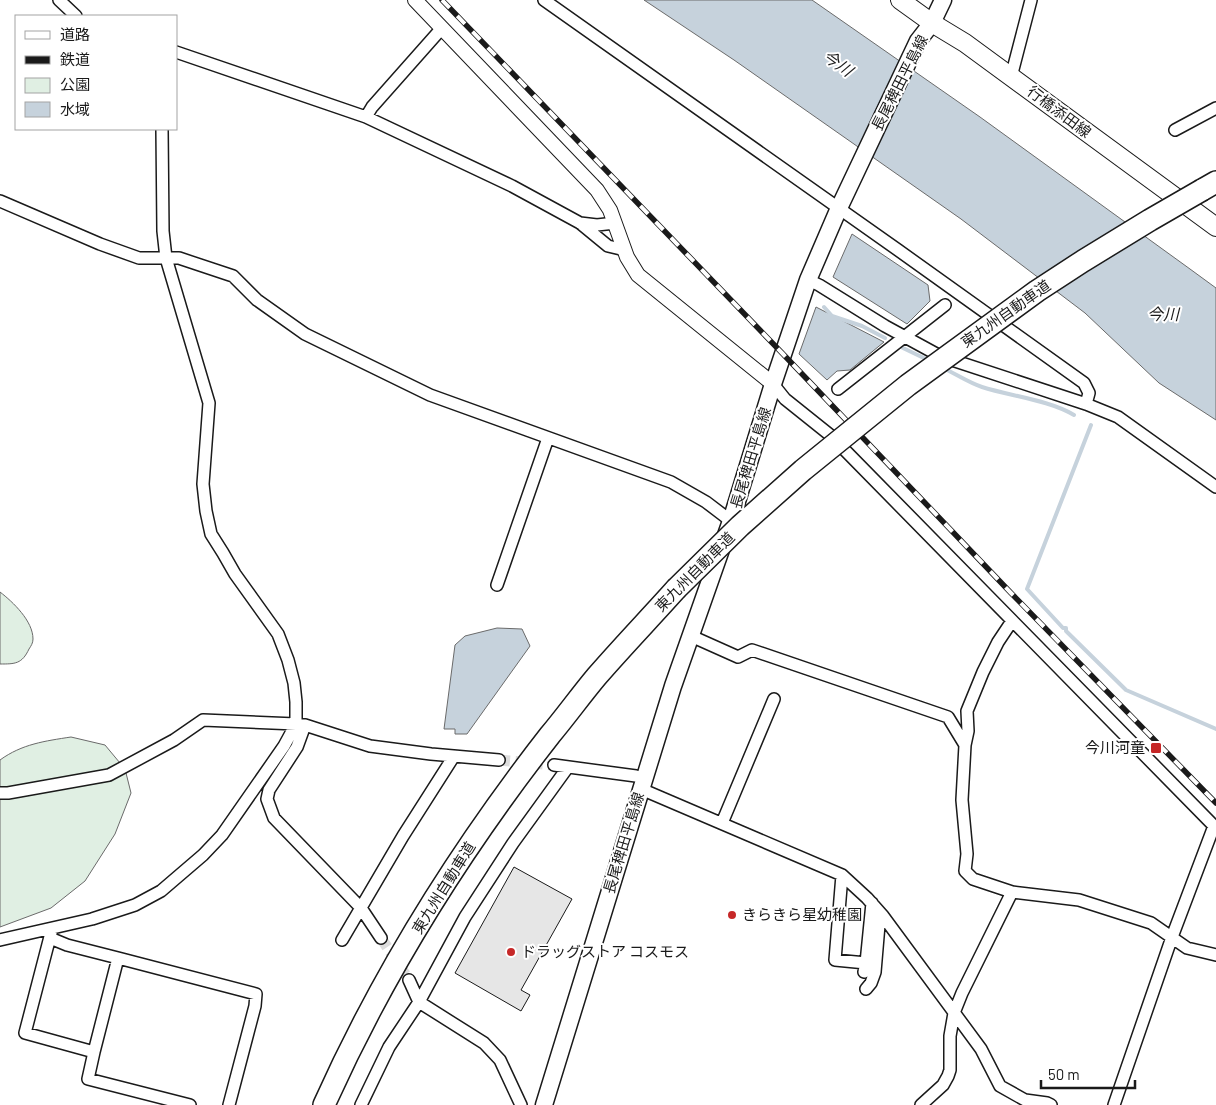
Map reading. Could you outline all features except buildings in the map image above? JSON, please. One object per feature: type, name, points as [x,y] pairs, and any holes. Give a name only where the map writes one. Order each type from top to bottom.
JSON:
[{"type":"highway","name":"東九州自動車道","points":[[324,1105],[341,1067],[383,988],[440,890],[514,781],[596,677],[676,589],[740,526],[803,470],[908,385],[1037,291],[1083,260],[1209,186]]},
{"type":"main road","name":"行橋添田線","points":[[900,0],[932,23],[965,43],[1216,227]]},
{"type":"main road","name":"長尾稗田平島線","points":[[544,1105],[673,686],[731,521],[773,384],[808,280],[841,204],[918,41],[932,23],[943,0]]},
{"type":"street","points":[[59,0],[75,15]]},
{"type":"street","points":[[415,0],[597,190],[610,210],[627,256],[638,274],[773,384],[785,400],[830,435],[1215,827],[1172,937],[1114,1105]]},
{"type":"street","points":[[544,0],[841,204],[1084,383],[1089,393],[1086,404]]},
{"type":"street","points":[[1011,77],[1031,0]]},
{"type":"street","points":[[366,117],[372,107],[442,28]]},
{"type":"street","points":[[178,53],[366,117],[505,182],[580,224],[608,246],[625,250]]},
{"type":"street","points":[[1175,130],[1216,108]]},
{"type":"street","points":[[162,130],[163,231],[166,258],[209,403],[203,484],[211,534],[235,574],[278,634],[294,683],[300,724],[297,747],[269,790],[267,799],[274,818],[361,908],[381,938]]},
{"type":"street","points":[[0,201],[100,244],[139,258],[179,258],[233,276],[257,300],[305,334],[430,395],[671,482],[706,502],[731,521]]},
{"type":"street","points":[[580,224],[615,223]]},
{"type":"street","points":[[808,280],[940,356],[1086,404],[1118,417],[1216,488]]},
{"type":"street","points":[[838,389],[945,305]]},
{"type":"street","points":[[497,585],[548,438]]},
{"type":"street","points":[[1012,620],[998,642],[983,672],[967,711],[968,731],[965,745],[962,800],[967,854],[965,871],[972,879],[1012,892],[1079,900],[1151,923],[1187,948],[1216,954]]},
{"type":"street","points":[[691,636],[738,657],[752,650],[948,717],[965,745]]},
{"type":"street","points":[[722,823],[774,699]]},
{"type":"street","points":[[0,793],[109,775],[174,740],[203,720],[300,724],[370,746],[499,760]]},
{"type":"street","points":[[0,940],[51,933],[135,905],[161,891],[204,856],[222,835],[300,724]]},
{"type":"street","points":[[342,940],[403,836],[454,756]]},
{"type":"street","points":[[554,765],[636,776],[642,784],[722,823],[842,874],[880,913],[981,1049],[1000,1086],[1025,1100],[1051,1105]]},
{"type":"street","points":[[361,1105],[389,1046],[418,1002],[465,917],[513,843],[568,767]]},
{"type":"street","points":[[842,874],[835,960],[865,968],[872,903]]},
{"type":"street","points":[[921,1105],[943,1085],[948,1076],[950,1070],[950,1036],[954,1013],[962,992],[1012,892]]},
{"type":"street","points":[[866,989],[871,983],[875,972],[880,913]]},
{"type":"street","points":[[51,933],[67,944],[256,994],[255,1006],[230,1105]]},
{"type":"street","points":[[51,933],[25,1033],[94,1052]]},
{"type":"street","points":[[118,958],[88,1079],[190,1105]]},
{"type":"street","points":[[409,980],[418,1002],[484,1043],[500,1060],[521,1105]]},
{"type":"green space","points":[[0,592],[21,612],[30,625],[32,632],[33,642],[31,646],[24,658],[14,663],[0,664]]},
{"type":"green space","points":[[71,737],[105,745],[125,769],[131,793],[115,834],[85,881],[51,908],[0,927],[0,760],[25,747]]},
{"type":"water","name":"今川","points":[[644,0],[812,0],[980,117],[1216,288],[1216,420],[1159,383],[1085,313],[961,219],[734,60]]},
{"type":"water","points":[[852,234],[928,285],[930,301],[907,324],[833,277]]},
{"type":"water","points":[[816,307],[884,342],[850,370],[837,371],[827,380],[799,354]]},
{"type":"water","points":[[497,628],[522,629],[530,646],[467,734],[455,734],[455,729],[444,729],[455,645],[465,636]]},
{"type":"waterway","points":[[824,307],[832,316],[862,326],[885,338]]},
{"type":"waterway","points":[[903,348],[930,361]]},
{"type":"waterway","points":[[943,368],[977,385],[1041,402],[1074,415]]},
{"type":"waterway","points":[[1091,425],[1027,589],[1063,628],[1066,628],[1066,631],[1126,690],[1216,729]]},
{"type":"tunnel","points":[[499,760],[554,765]]},
{"type":"tunnel","points":[[381,938],[409,980]]},
{"type":"railway","points":[[442,0],[1011,593],[1216,803]]},
{"type":"place","name":"今川河童","points":[[1156,748]]},
{"type":"place","name":"きらきら星幼稚園","points":[[732,915]]},
{"type":"place","name":"ドラッグストア コスモス","points":[[511,952]]}]
